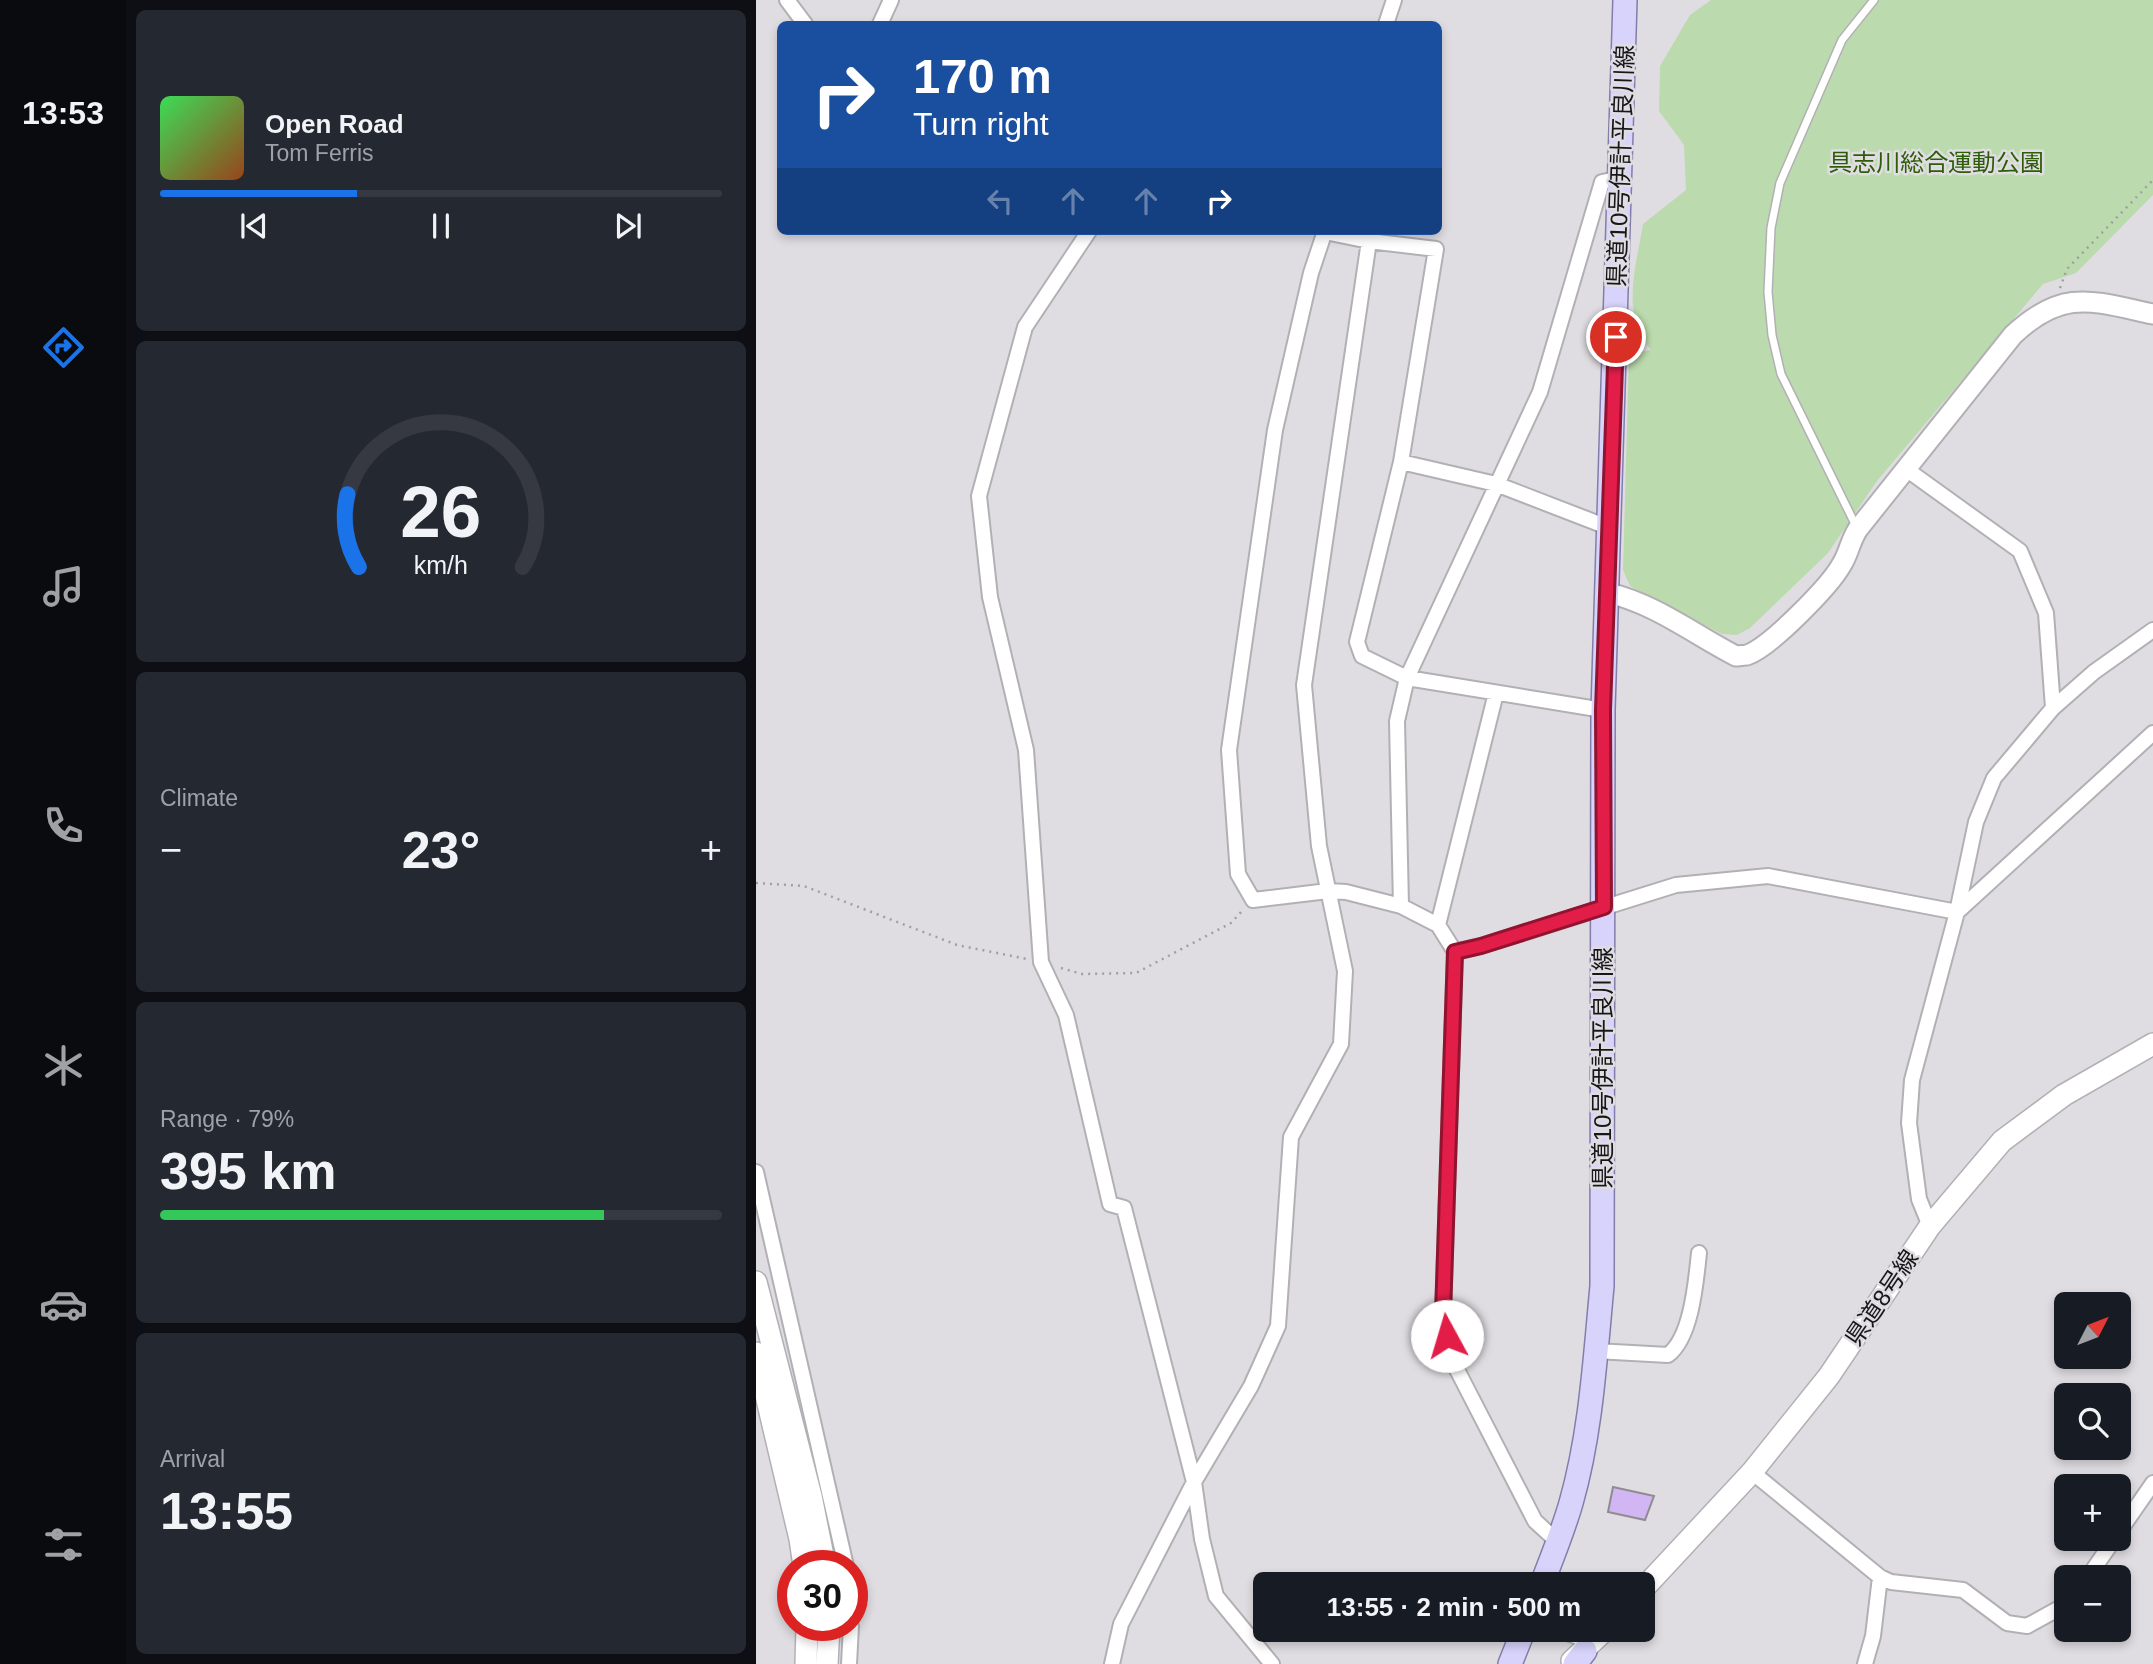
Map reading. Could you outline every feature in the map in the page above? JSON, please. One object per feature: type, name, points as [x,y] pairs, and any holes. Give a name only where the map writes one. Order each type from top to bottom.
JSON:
[{"type":"main road","name":"県道10号伊計平良川線","points":[[1547,1572],[1571,1502],[1582,1457],[1602,1286],[1603,710],[1625,0]]},
{"type":"main road","name":"県道8号線","points":[[1655,1576],[1752,1472],[1829,1376],[1930,1226],[2002,1141],[2064,1095],[2153,1044]]},
{"type":"main road","points":[[756,1282],[811,1496],[822,1550]]},
{"type":"main road","points":[[756,1353],[802,1550]]},
{"type":"main road","points":[[1554,1572],[1558,1542]]},
{"type":"main road","points":[[806,1664],[807,1641]]},
{"type":"main road","points":[[827,1664],[828,1641]]},
{"type":"main road","points":[[1510,1664],[1519,1642]]},
{"type":"main road","points":[[1576,1660],[1593,1642]]},
{"type":"street","points":[[787,0],[803,21]]},
{"type":"street","points":[[881,21],[891,0]]},
{"type":"street","points":[[1388,21],[1394,0]]},
{"type":"street","points":[[1401,906],[1397,721],[1407,678],[1540,392],[1602,182],[1621,178]]},
{"type":"street","points":[[1086,235],[1025,327],[979,496],[990,597],[1026,750],[1041,962],[1066,1015],[1110,1204],[1124,1208],[1194,1482],[1202,1539],[1216,1596],[1272,1664]]},
{"type":"street","points":[[1324,235],[1311,273],[1275,430],[1229,750],[1238,874],[1253,900],[1328,891],[1346,892],[1401,906],[1438,925],[1455,952],[1443,1314],[1451,1358],[1535,1521],[1558,1542]]},
{"type":"street","points":[[1343,235],[1436,249],[1401,463],[1357,642],[1362,656],[1407,678],[1603,710]]},
{"type":"street","points":[[1112,1664],[1121,1624],[1194,1482],[1251,1386],[1278,1326],[1291,1137],[1341,1044],[1345,971],[1319,846],[1304,685],[1369,241]]},
{"type":"street","points":[[1608,593],[1624,596],[1736,656],[1747,655],[1762,646],[1805,609],[1842,566],[1851,539],[1858,529],[2013,335],[2030,319],[2052,306],[2093,301],[2153,314]]},
{"type":"street","points":[[1401,463],[1496,484],[1610,528]]},
{"type":"street","points":[[1906,469],[2020,551],[2046,613],[2053,708]]},
{"type":"street","points":[[1930,1226],[1919,1199],[1909,1123],[1912,1080],[1957,912],[1976,822],[1994,778],[2053,708],[2094,672],[2153,630]]},
{"type":"street","points":[[1438,925],[1496,693]]},
{"type":"street","points":[[1957,912],[2153,733]]},
{"type":"street","points":[[1455,952],[1676,885],[1768,876],[1957,912]]},
{"type":"street","points":[[756,1172],[842,1550]]},
{"type":"street","points":[[1596,1351],[1668,1355],[1675,1350],[1693,1306],[1699,1253]]},
{"type":"street","points":[[1752,1472],[1880,1577],[1891,1581],[1963,1590],[2007,1623],[2017,1625],[2027,1626],[2054,1611]]},
{"type":"street","points":[[2131,1515],[2153,1483]]},
{"type":"street","points":[[1865,1664],[1873,1636],[1880,1577]]},
{"type":"street","points":[[849,1664],[850,1641]]},
{"type":"lane","points":[[1858,529],[1781,374],[1772,335],[1768,292],[1771,228],[1780,183],[1842,40],[1874,0]]},
{"type":"path","points":[[2052,306],[2067,270],[2153,180]]},
{"type":"path","points":[[756,883],[804,886],[957,945],[1041,962],[1082,974],[1136,973],[1231,923],[1253,900]]},
{"type":"green space","name":"具志川総合運動公園","points":[[1711,0],[2153,0],[2153,195],[2076,273],[2043,284],[1877,481],[1828,553],[1750,628],[1737,635],[1722,634],[1630,586],[1623,570],[1629,354],[1651,350],[1641,336],[1636,321],[1633,305],[1634,273],[1643,224],[1686,190],[1684,145],[1659,111],[1660,66],[1690,15]]},
{"type":"building","points":[[1613,1487],[1654,1496],[1645,1520],[1608,1512]]},
{"type":"route","points":[[1447,1336],[1443,1314],[1455,952],[1604,907],[1603,710],[1616,337]]}]
